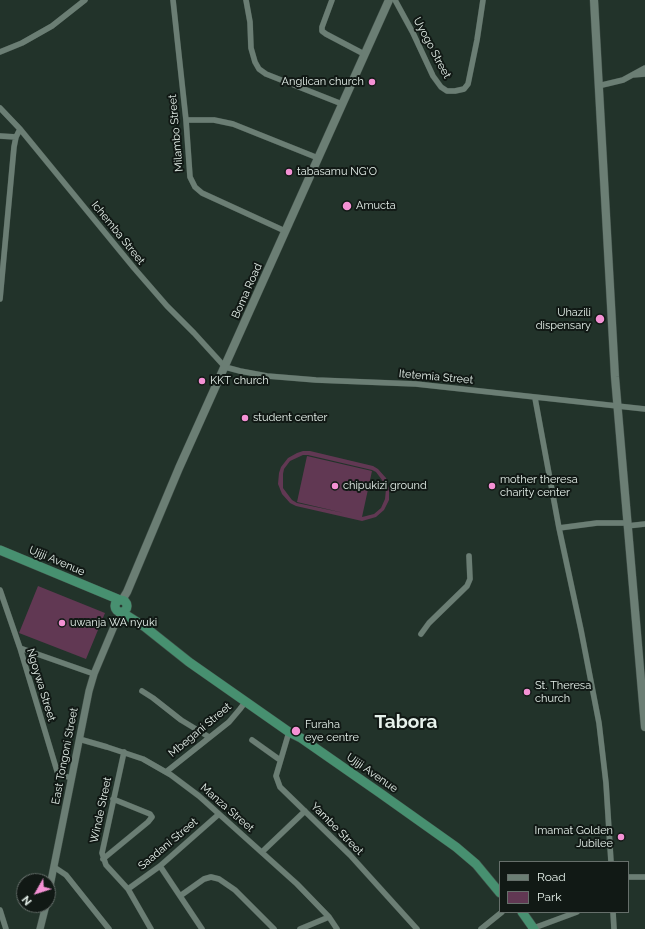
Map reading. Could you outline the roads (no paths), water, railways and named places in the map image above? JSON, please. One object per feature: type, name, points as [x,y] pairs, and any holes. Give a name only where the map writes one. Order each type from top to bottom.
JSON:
[{"type":"highway","name":"Ujiji Avenue","points":[[0,550],[105,594],[189,662],[380,792],[456,847],[476,864],[499,892]]},
{"type":"highway","points":[[476,864],[499,885]]},
{"type":"highway","points":[[516,913],[531,929]]},
{"type":"highway","points":[[523,913],[531,929]]},
{"type":"main road","name":"Boma Road","points":[[121,607],[179,468],[389,0]]},
{"type":"main road","points":[[594,0],[618,406],[645,727]]},
{"type":"street","points":[[0,52],[22,43],[52,26],[86,0]]},
{"type":"street","name":"Milambo Street","points":[[173,0],[186,120],[190,177],[195,187],[202,193],[285,231]]},
{"type":"street","points":[[246,0],[250,22],[251,48],[255,62],[259,69],[266,74],[342,104]]},
{"type":"street","points":[[332,0],[322,27],[322,31],[364,54]]},
{"type":"street","name":"Uyogo Street","points":[[395,0],[413,33],[433,76],[441,87],[447,91],[455,91],[464,89],[468,84],[483,0]]},
{"type":"street","points":[[598,86],[617,82],[645,68]]},
{"type":"street","points":[[632,75],[645,74]]},
{"type":"street","name":"Ichemba Street","points":[[0,108],[20,129],[167,306],[225,367]]},
{"type":"street","points":[[186,120],[214,120],[234,124],[318,158]]},
{"type":"street","points":[[0,300],[2,253],[14,147],[16,137],[20,129]]},
{"type":"street","points":[[0,136],[16,137]]},
{"type":"street","name":"Itetemia Street","points":[[225,367],[266,376],[416,384],[645,409]]},
{"type":"street","points":[[535,398],[559,528],[599,723],[606,784],[611,861]]},
{"type":"street","points":[[559,528],[597,522],[645,524]]},
{"type":"street","points":[[421,634],[429,623],[466,586],[470,578],[469,556]]},
{"type":"street","name":"Ngoywa Street","points":[[0,590],[20,648],[57,771],[59,774],[71,778]]},
{"type":"street","name":"East Tongoni Street","points":[[53,873],[78,739],[89,691],[94,674],[121,607]]},
{"type":"street","points":[[20,648],[94,674]]},
{"type":"street","points":[[142,691],[181,720],[209,737]]},
{"type":"street","name":"Mbegani Street","points":[[166,772],[229,722],[246,701]]},
{"type":"street","name":"Yambe Street","points":[[290,732],[276,776],[280,787],[350,855],[417,929]]},
{"type":"street","name":"Manza Street","points":[[78,739],[143,759],[166,772],[199,796],[316,902],[337,929]]},
{"type":"street","points":[[252,740],[280,760]]},
{"type":"street","name":"Winde Street","points":[[124,752],[102,853],[103,859],[110,870],[128,889],[151,929]]},
{"type":"street","points":[[103,859],[152,817],[150,814],[113,799]]},
{"type":"street","points":[[262,852],[305,811]]},
{"type":"street","name":"Saadani Street","points":[[128,889],[160,866],[219,814]]},
{"type":"street","points":[[160,866],[202,929]]},
{"type":"street","points":[[54,867],[66,875],[109,929]]},
{"type":"street","points":[[180,896],[204,879],[212,877],[219,879],[235,890],[274,929]]},
{"type":"street","points":[[629,877],[645,877]]},
{"type":"street","points":[[0,910],[6,929]]},
{"type":"street","points":[[40,929],[44,913]]},
{"type":"street","points":[[481,929],[501,913]]},
{"type":"street","points":[[531,929],[574,913]]},
{"type":"street","points":[[613,913],[614,929]]},
{"type":"street","points":[[300,929],[329,917]]},
{"type":"place","name":"Anglican church","points":[[372,82]]},
{"type":"place","name":"tabasamu NG'O","points":[[289,172]]},
{"type":"place","name":"Amucta","points":[[347,206]]},
{"type":"place","name":"Uhazili dispensary","points":[[600,319]]},
{"type":"place","name":"KKT church","points":[[202,381]]},
{"type":"place","name":"student center","points":[[245,418]]},
{"type":"place","name":"chipukizi ground","points":[[335,486]]},
{"type":"place","name":"mother theresa charity center","points":[[492,486]]},
{"type":"place","name":"uwanja WA nyuki","points":[[62,623]]},
{"type":"place","name":"St. Theresa church","points":[[527,692]]},
{"type":"place","name":"Furaha eye centre","points":[[296,731]]},
{"type":"place","name":"Imamat Golden Jubilee","points":[[621,837]]},
{"type":"district","name":"Tabora","points":[[406,722]]}]
